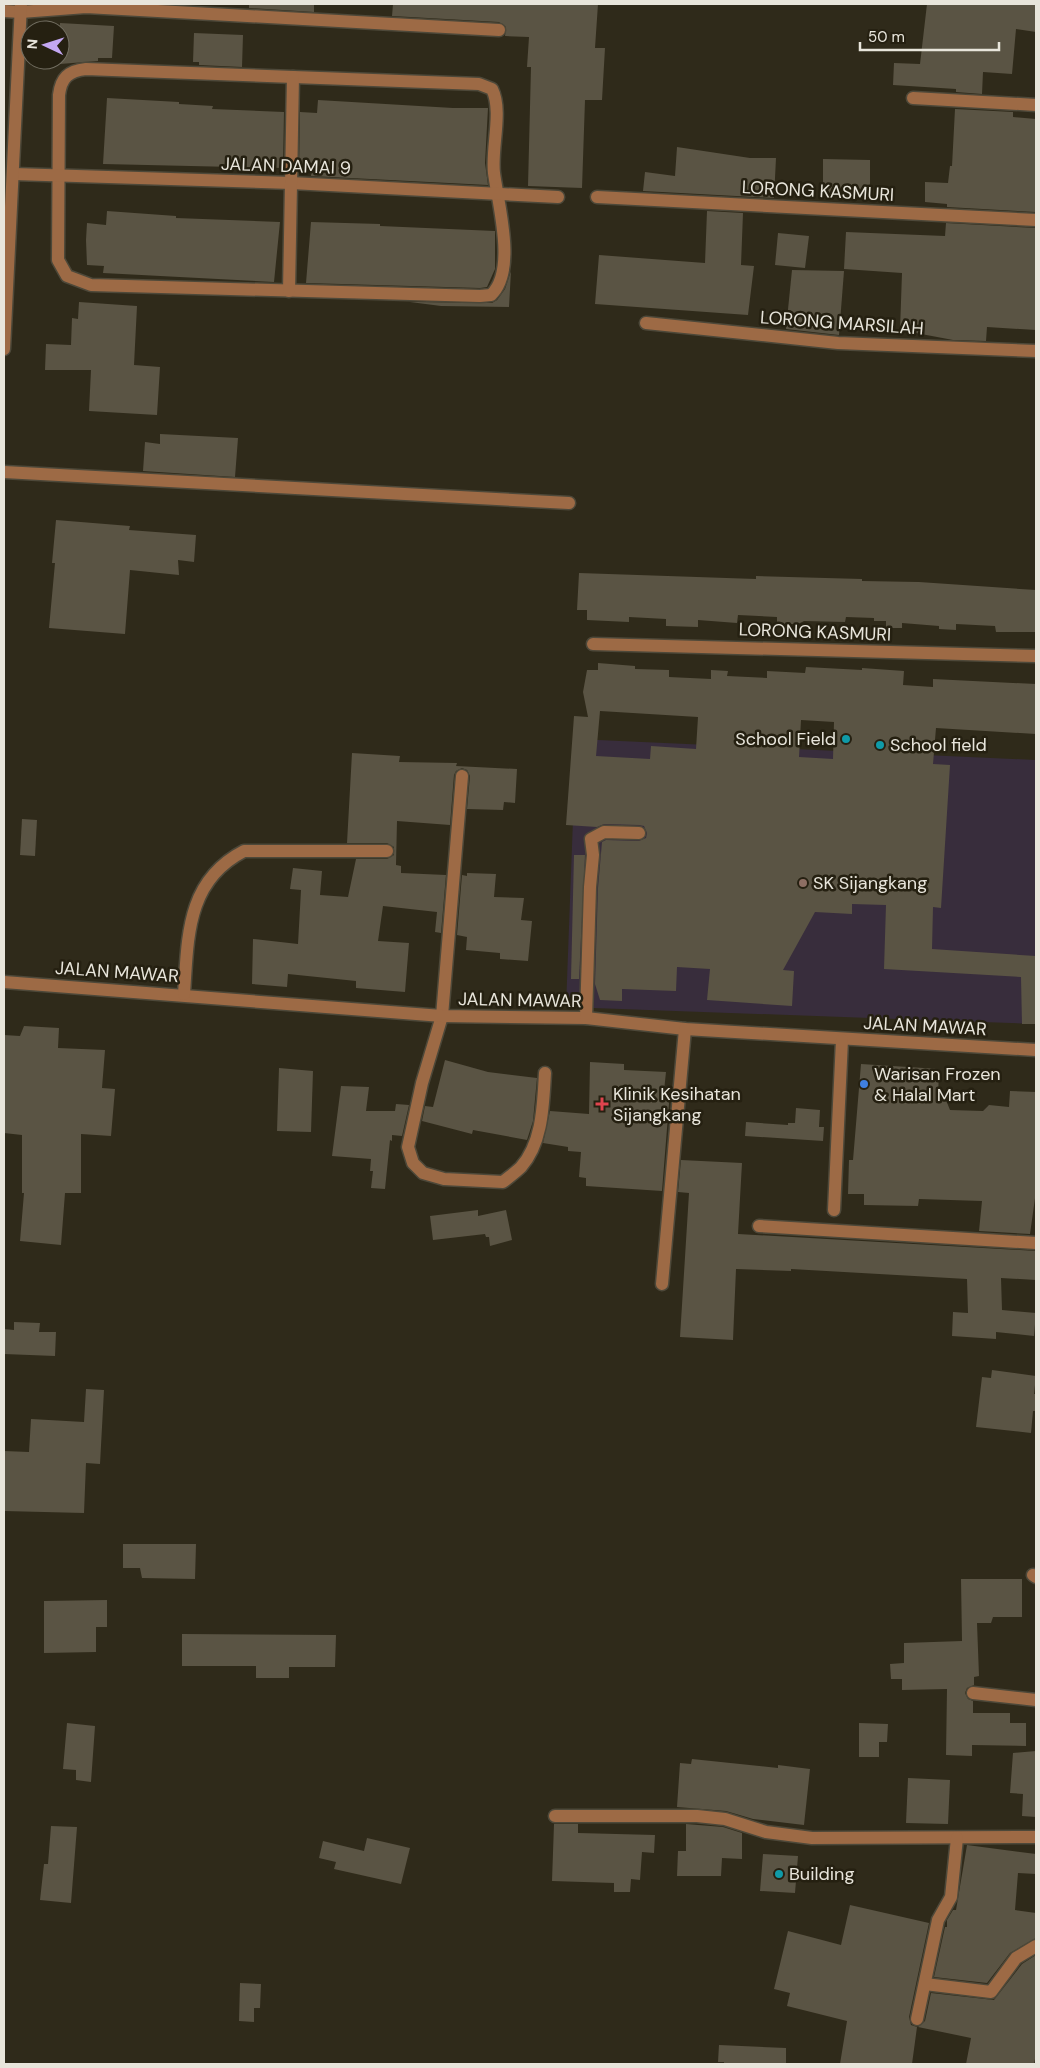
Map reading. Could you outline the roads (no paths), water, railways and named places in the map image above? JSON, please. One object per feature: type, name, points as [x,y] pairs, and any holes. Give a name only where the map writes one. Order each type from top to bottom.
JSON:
[{"type":"street","points":[[4,11],[20,8],[86,7],[499,30]]},
{"type":"street","points":[[4,349],[14,174],[9,124],[20,8]]},
{"type":"street","points":[[86,69],[293,77],[479,84],[492,89],[496,104],[494,172],[503,220],[504,266],[497,290],[491,295],[91,285],[67,276],[58,260],[58,95],[60,84],[69,73],[86,69]]},
{"type":"street","points":[[289,290],[293,77]]},
{"type":"street","points":[[913,98],[1036,104]]},
{"type":"street","name":"JALAN DAMAI 9","points":[[14,174],[59,177],[291,183],[558,196]]},
{"type":"street","name":"LORONG KASMURI","points":[[597,196],[1036,220]]},
{"type":"street","name":"LORONG MARSILAH","points":[[646,324],[838,343],[1036,351]]},
{"type":"street","points":[[4,472],[569,503]]},
{"type":"street","name":"LORONG KASMURI","points":[[593,644],[1036,656]]},
{"type":"street","points":[[462,776],[442,1016],[422,1083],[408,1147],[412,1163],[423,1173],[444,1179],[503,1182],[521,1167],[534,1147],[542,1114],[545,1073]]},
{"type":"street","points":[[586,1018],[593,855],[590,839],[604,832],[639,833]]},
{"type":"street","points":[[184,994],[188,928],[196,901],[208,880],[227,860],[244,851],[388,851]]},
{"type":"street","name":"JALAN MAWAR","points":[[4,982],[184,994],[442,1016],[586,1018],[685,1029],[842,1040],[1036,1050]]},
{"type":"street","points":[[662,1284],[685,1029]]},
{"type":"street","points":[[834,1210],[842,1040]]},
{"type":"street","points":[[759,1226],[1036,1243]]},
{"type":"street","points":[[973,1693],[1036,1700],[1036,1712]]},
{"type":"street","points":[[555,1816],[697,1816],[726,1820],[766,1832],[812,1838],[1036,1836]]},
{"type":"street","points":[[917,2019],[938,1920],[951,1897],[957,1838]]},
{"type":"street","points":[[925,1984],[991,1992],[1016,1958],[1036,1946]]},
{"type":"place","name":"School Field","points":[[846,739]]},
{"type":"place","name":"School field","points":[[880,745]]},
{"type":"place","name":"SK Sijangkang","points":[[803,883]]},
{"type":"place","name":"Warisan Frozen & Halal Mart","points":[[864,1084]]},
{"type":"place","name":"Klinik Kesihatan Sijangkang","points":[[602,1104]]},
{"type":"place","name":"Building","points":[[779,1874]]}]
